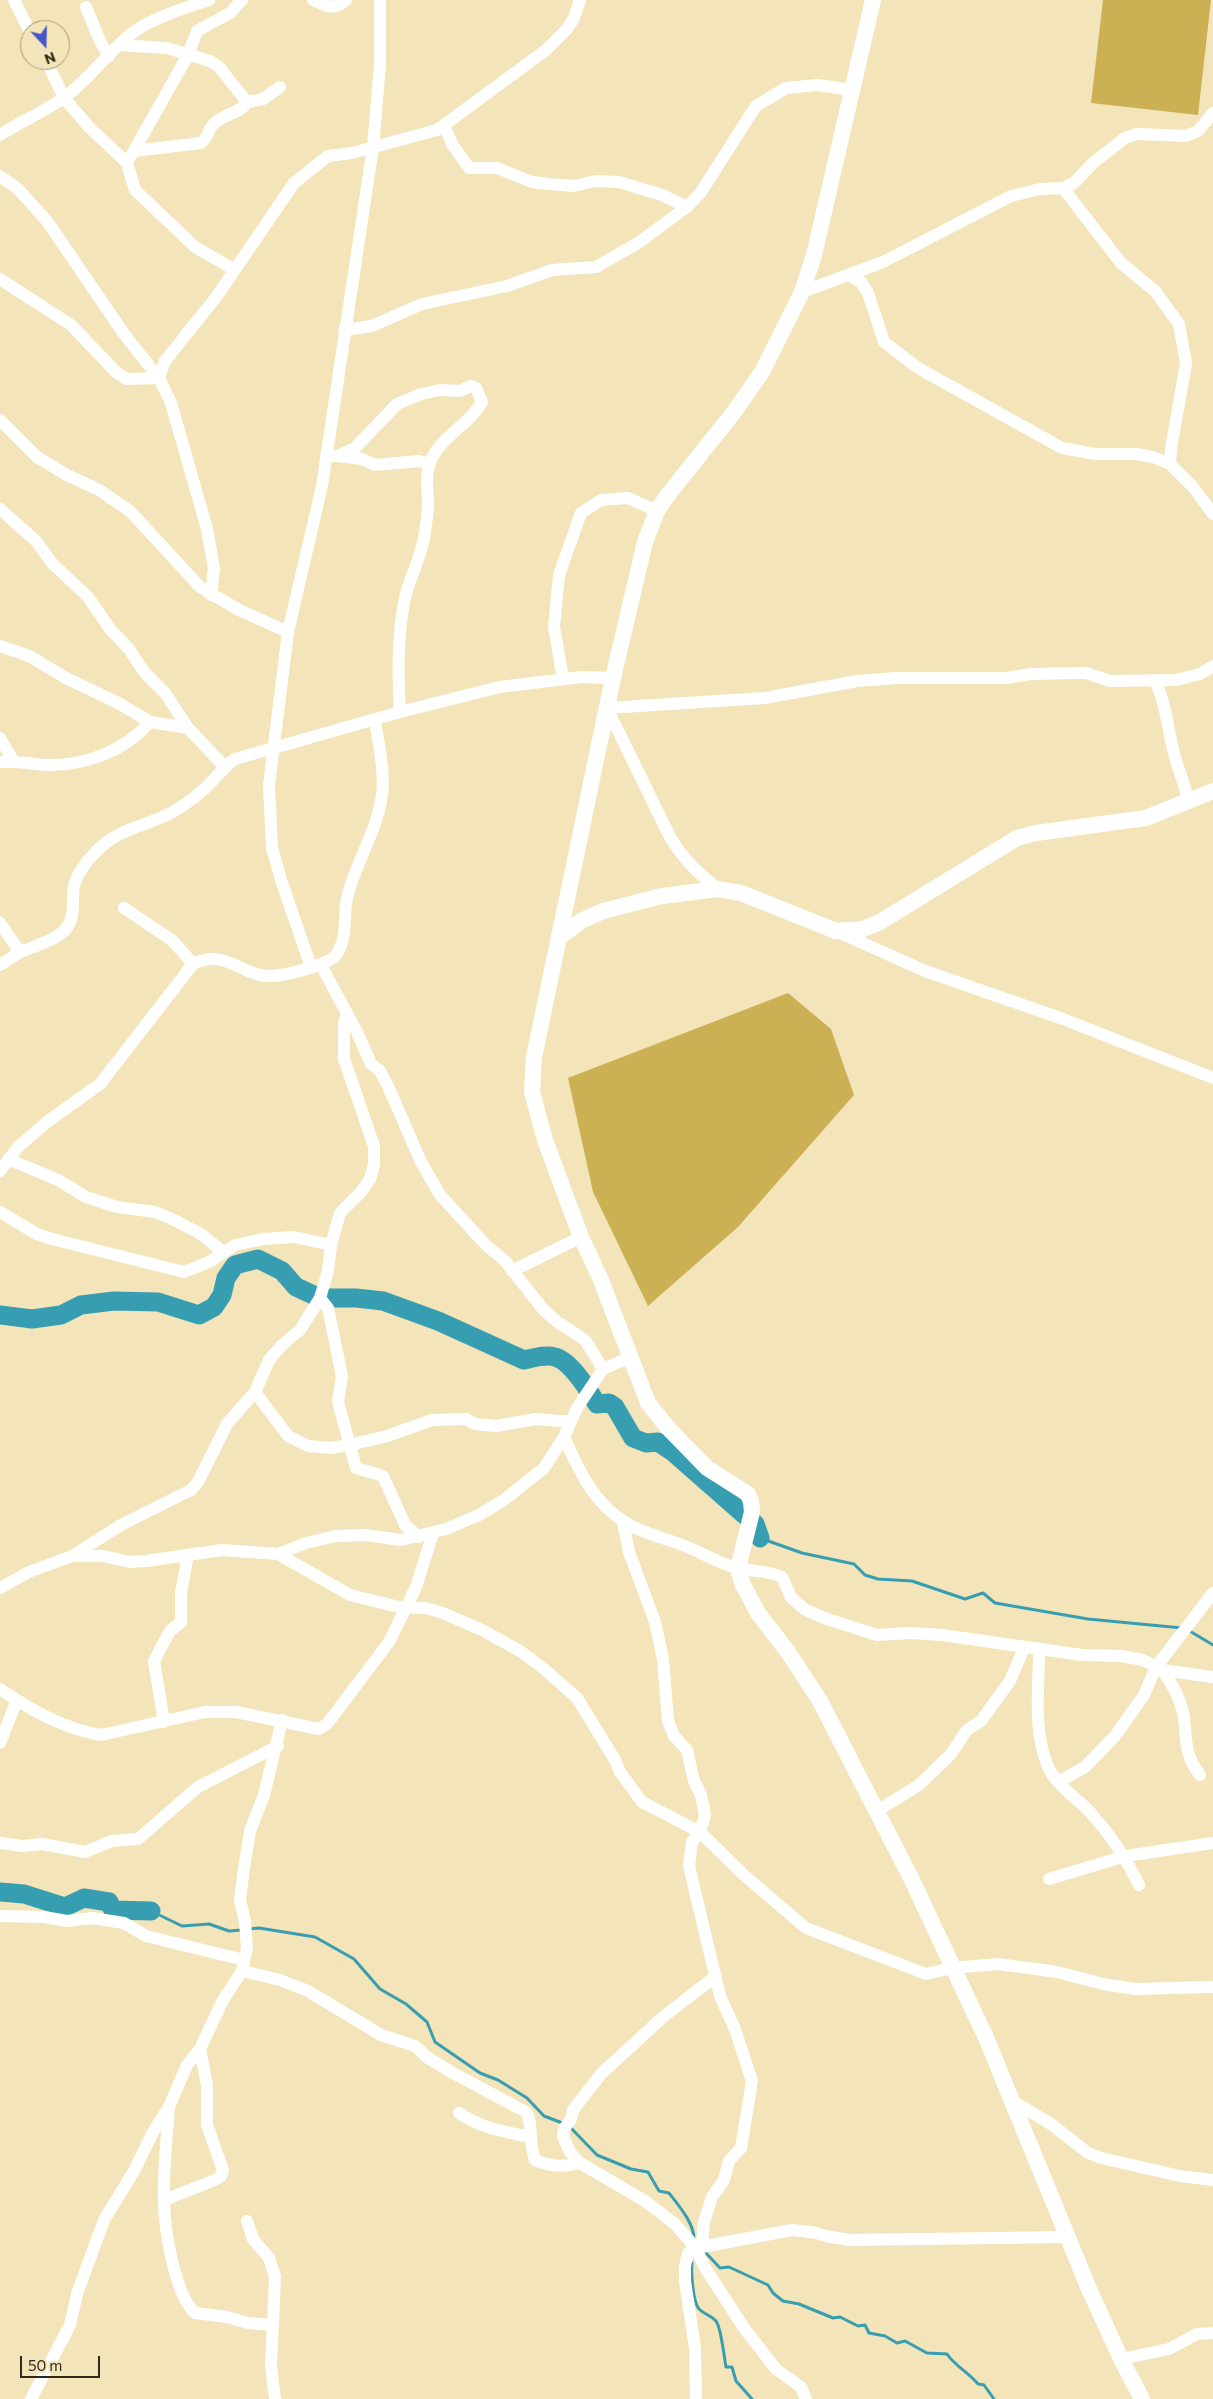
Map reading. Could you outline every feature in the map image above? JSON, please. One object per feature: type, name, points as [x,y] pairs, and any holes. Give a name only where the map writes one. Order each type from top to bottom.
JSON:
[{"type":"street","points":[[14,0],[24,20]]},
{"type":"street","points":[[0,135],[64,98],[88,78],[119,45],[138,30],[163,17],[208,0]]},
{"type":"street","points":[[127,163],[188,55],[197,31],[230,13],[242,0]]},
{"type":"street","points":[[313,0],[330,8],[336,7],[346,0]]},
{"type":"street","points":[[380,0],[380,65],[373,147],[344,330],[332,456],[288,632],[281,695],[272,750],[269,784],[272,848],[309,961],[315,966],[347,1014],[371,1064],[380,1071],[421,1162],[440,1195],[512,1271],[543,1309],[556,1321],[585,1340],[603,1369]]},
{"type":"street","points":[[159,378],[170,353],[196,325],[294,183],[328,156],[352,153],[437,130],[444,126],[546,50],[567,29],[580,0]]},
{"type":"street","points":[[873,0],[814,256],[802,292],[762,372],[734,412],[657,511],[645,542],[607,708],[561,936],[534,1057],[532,1085],[545,1140],[581,1237],[601,1280],[648,1403],[658,1418],[707,1468],[748,1494],[752,1502],[738,1568],[749,1598],[788,1652],[820,1702],[877,1811],[1014,2102],[1068,2237],[1121,2359],[1142,2399]]},
{"type":"street","points":[[86,7],[100,41],[109,56]]},
{"type":"street","points":[[119,45],[167,48],[210,61],[219,68],[247,102]]},
{"type":"street","points":[[51,70],[64,98],[89,127],[127,163],[133,184],[144,199],[195,247],[235,270]]},
{"type":"street","points":[[344,330],[372,326],[422,304],[508,286],[552,270],[596,267],[638,243],[687,207],[701,192],[756,106],[786,88],[817,85],[852,90]]},
{"type":"street","points":[[134,151],[201,143],[206,139],[209,129],[217,121],[245,106],[247,102],[263,99],[280,87]]},
{"type":"street","points":[[802,292],[883,262],[1011,196],[1040,189],[1063,188],[1074,183],[1094,162],[1125,138],[1137,134],[1186,136],[1198,131],[1213,113]]},
{"type":"street","points":[[444,126],[452,144],[469,168],[497,168],[532,182],[549,184],[573,186],[596,181],[619,182],[648,190],[687,207]]},
{"type":"street","points":[[0,176],[18,189],[47,221],[140,356],[159,378],[171,403],[208,528],[214,568],[211,595]]},
{"type":"street","points":[[1063,188],[1122,263],[1155,291],[1179,324],[1186,363],[1170,464]]},
{"type":"street","points":[[849,275],[861,282],[868,293],[884,342],[918,368],[1062,448],[1095,454],[1136,454],[1153,457],[1170,464],[1193,487],[1213,514]]},
{"type":"street","points":[[0,280],[62,318],[122,376],[127,379],[137,380],[159,378]]},
{"type":"street","points":[[332,456],[355,448],[397,404],[422,394],[440,390],[460,391],[471,386],[476,388],[482,402],[478,410],[449,435],[426,472],[428,502],[421,554],[407,590],[401,625],[400,712]]},
{"type":"street","points":[[0,420],[37,457],[67,475],[99,490],[130,511],[189,576],[211,595],[238,610],[288,632]]},
{"type":"street","points":[[332,456],[362,459],[376,465],[420,461],[430,464]]},
{"type":"street","points":[[563,679],[554,626],[559,575],[581,513],[601,500],[628,498],[657,511]]},
{"type":"street","points":[[0,509],[36,541],[52,563],[88,597],[110,628],[129,649],[144,672],[165,694],[188,728],[224,766]]},
{"type":"street","points":[[0,646],[29,656],[66,678],[120,704],[150,722],[188,728]]},
{"type":"street","points":[[607,708],[765,698],[857,681],[896,678],[1007,678],[1031,674],[1086,673],[1110,681],[1155,681],[1190,678],[1213,666]]},
{"type":"street","points":[[0,966],[20,952],[63,932],[71,921],[74,911],[74,888],[77,877],[83,866],[103,845],[128,831],[171,813],[202,792],[224,766],[247,754],[272,750],[400,712],[500,688],[563,679],[614,678]]},
{"type":"street","points":[[1155,681],[1160,692],[1177,764],[1185,786],[1187,802]]},
{"type":"street","points":[[607,708],[677,850],[694,871],[718,889]]},
{"type":"street","points":[[0,1171],[18,1147],[47,1122],[100,1084],[194,964],[206,958],[219,958],[251,971],[272,976],[315,966],[336,956],[342,943],[346,902],[380,808],[383,771],[375,720]]},
{"type":"street","points":[[0,762],[47,765],[64,764],[97,757],[127,743],[139,735],[150,722]]},
{"type":"street","points":[[0,738],[14,762]]},
{"type":"street","points":[[836,931],[857,930],[880,922],[1017,838],[1036,833],[1146,818],[1213,792]]},
{"type":"street","points":[[561,936],[581,921],[603,911],[662,896],[718,889],[741,893],[836,931],[924,971],[1063,1020],[1213,1078]]},
{"type":"street","points":[[124,908],[173,941],[194,964]]},
{"type":"street","points":[[0,923],[20,952]]},
{"type":"street","points":[[0,1588],[29,1572],[72,1556],[121,1525],[191,1490],[204,1472],[227,1424],[255,1392],[269,1360],[282,1344],[300,1330],[320,1298],[328,1271],[331,1245],[340,1213],[361,1192],[370,1179],[374,1165],[374,1146],[344,1059],[344,1024],[347,1014]]},
{"type":"street","points":[[8,1159],[34,1172],[58,1180],[86,1197],[117,1207],[155,1212],[172,1219],[201,1234],[223,1252]]},
{"type":"street","points":[[0,1212],[36,1234],[172,1271],[184,1272],[197,1268],[235,1245],[278,1238],[294,1238],[331,1245]]},
{"type":"street","points":[[512,1271],[581,1237]]},
{"type":"street","points":[[320,1298],[328,1308],[342,1376],[338,1402],[356,1468],[382,1476],[405,1525],[419,1537]]},
{"type":"street","points":[[72,1556],[103,1556],[130,1562],[222,1550],[278,1554],[306,1543],[336,1536],[358,1535],[401,1540],[433,1533],[479,1515],[530,1481],[544,1468],[564,1437],[589,1388],[603,1369],[631,1357]]},
{"type":"street","points":[[255,1392],[288,1436],[308,1446],[330,1448],[350,1445],[387,1436],[432,1420],[466,1419],[474,1424],[496,1426],[536,1419],[571,1422]]},
{"type":"street","points":[[564,1437],[590,1489],[603,1506],[623,1521],[738,1568],[762,1570],[782,1577],[790,1596],[804,1609],[824,1618],[877,1635],[911,1633],[942,1635],[1082,1656],[1122,1656],[1143,1660],[1159,1669],[1213,1677]]},
{"type":"street","points":[[623,1521],[629,1552],[655,1622],[663,1659],[668,1721],[674,1736],[687,1750],[694,1781],[701,1795],[705,1815],[700,1832],[692,1842],[689,1866],[720,1996],[735,2029],[752,2086],[742,2148],[729,2161],[724,2180],[712,2197],[699,2247],[704,2266],[744,2328],[776,2369],[801,2387],[806,2399]]},
{"type":"street","points":[[0,1689],[58,1723],[102,1735],[205,1712],[236,1712],[319,1729],[327,1724],[389,1642],[407,1607],[433,1533]]},
{"type":"street","points":[[278,1554],[350,1595],[399,1608],[426,1608],[484,1631],[503,1640],[543,1668],[577,1698],[615,1760],[620,1772],[642,1802],[700,1832],[800,1925],[916,1972],[926,1974],[952,1968],[1013,1965],[1057,1972],[1103,1984],[1135,1989],[1213,1987]]},
{"type":"street","points":[[164,1722],[154,1661],[170,1631],[181,1622],[181,1593],[188,1555]]},
{"type":"street","points":[[1058,1782],[1085,1767],[1114,1736],[1213,1593]]},
{"type":"street","points":[[877,1811],[919,1785],[951,1754],[958,1740],[967,1730],[981,1721],[1010,1681],[1024,1648]]},
{"type":"street","points":[[1039,1650],[1040,1737],[1046,1764],[1058,1782],[1089,1811],[1126,1856],[1139,1885]]},
{"type":"street","points":[[1159,1669],[1178,1697],[1183,1712],[1186,1746],[1193,1766],[1200,1776]]},
{"type":"street","points":[[0,1743],[17,1700]]},
{"type":"street","points":[[31,2399],[65,2336],[74,2312],[77,2294],[104,2220],[134,2170],[152,2132],[169,2108],[187,2065],[200,2049],[223,2000],[243,1965],[246,1935],[245,1920],[240,1900],[250,1830],[264,1795],[278,1746],[282,1720]]},
{"type":"street","points":[[0,1843],[23,1846],[42,1844],[85,1852],[112,1841],[138,1839],[198,1787],[278,1746]]},
{"type":"street","points":[[1049,1879],[1126,1856],[1213,1843]]},
{"type":"street","points":[[0,1916],[44,1917],[67,1921],[92,1918],[124,1923],[146,1936],[243,1965],[300,1988],[323,1998],[381,2035],[415,2046],[428,2058],[453,2073],[526,2112],[530,2118],[530,2148],[535,2160],[549,2166],[563,2167],[580,2163]]},
{"type":"street","points":[[699,2247],[675,2224],[644,2201],[580,2163],[570,2152],[563,2136],[573,2110],[601,2074],[663,2016],[687,1996],[716,1976]]},
{"type":"street","points":[[164,2200],[215,2180],[221,2176],[223,2170],[207,2125],[207,2085],[200,2049]]},
{"type":"street","points":[[1014,2102],[1051,2124],[1088,2153],[1101,2158],[1180,2176],[1213,2180]]},
{"type":"street","points":[[169,2108],[164,2200],[174,2268],[188,2306],[195,2313],[206,2316],[228,2317],[248,2323],[273,2324]]},
{"type":"street","points":[[459,2113],[472,2122],[495,2130],[530,2137]]},
{"type":"street","points":[[247,2221],[253,2238],[274,2267],[271,2366],[275,2399]]},
{"type":"street","points":[[696,2399],[695,2348],[685,2274],[688,2253],[699,2247],[792,2230],[817,2232],[825,2236],[850,2240],[1068,2237]]},
{"type":"street","points":[[1121,2359],[1169,2349],[1197,2334],[1213,2332]]},
{"type":"shaded area","points":[[1103,0],[1211,0],[1198,115],[1091,103]]},
{"type":"shaded area","points":[[788,993],[831,1029],[854,1095],[738,1227],[648,1306],[593,1192],[568,1078]]},
{"type":"waterway","points":[[0,1315],[32,1319],[61,1315],[81,1305],[114,1301],[158,1302],[199,1315],[214,1307],[222,1295],[226,1278],[235,1265],[258,1259],[282,1271],[296,1287],[320,1298],[356,1298],[383,1301],[438,1321],[524,1360],[547,1356],[561,1360],[579,1377],[597,1404],[609,1403],[615,1407],[633,1438],[646,1443],[658,1442],[673,1452],[755,1524],[760,1538]]},
{"type":"waterway","points":[[760,1538],[802,1553],[854,1564],[865,1575],[878,1579],[912,1581],[965,1599],[983,1593],[995,1603],[1088,1619],[1182,1628]]},
{"type":"waterway","points":[[1188,1630],[1213,1645]]},
{"type":"waterway","points":[[0,1892],[24,1894],[65,1907],[84,1898],[109,1902],[113,1910],[151,1911]]},
{"type":"waterway","points":[[151,1911],[182,1926],[209,1924],[229,1931],[242,1930]]},
{"type":"waterway","points":[[248,1929],[259,1928],[315,1937],[354,1959],[380,1989],[406,2004],[427,2022],[435,2042],[480,2073],[498,2080],[527,2098],[544,2116],[565,2124]]},
{"type":"waterway","points":[[570,2127],[597,2155],[631,2169],[648,2172],[659,2191],[669,2193],[681,2209],[692,2227],[694,2239]]},
{"type":"waterway","points":[[702,2252],[707,2254],[720,2268],[729,2267],[768,2285],[773,2293],[783,2301],[799,2304],[833,2318],[840,2317],[858,2326],[865,2325],[869,2333],[885,2336],[897,2343],[905,2341],[927,2353],[947,2354],[978,2384],[984,2385],[994,2399]]},
{"type":"waterway","points":[[692,2263],[693,2287],[697,2305],[701,2311],[718,2324],[726,2367],[732,2367],[736,2381],[752,2399]]}]
